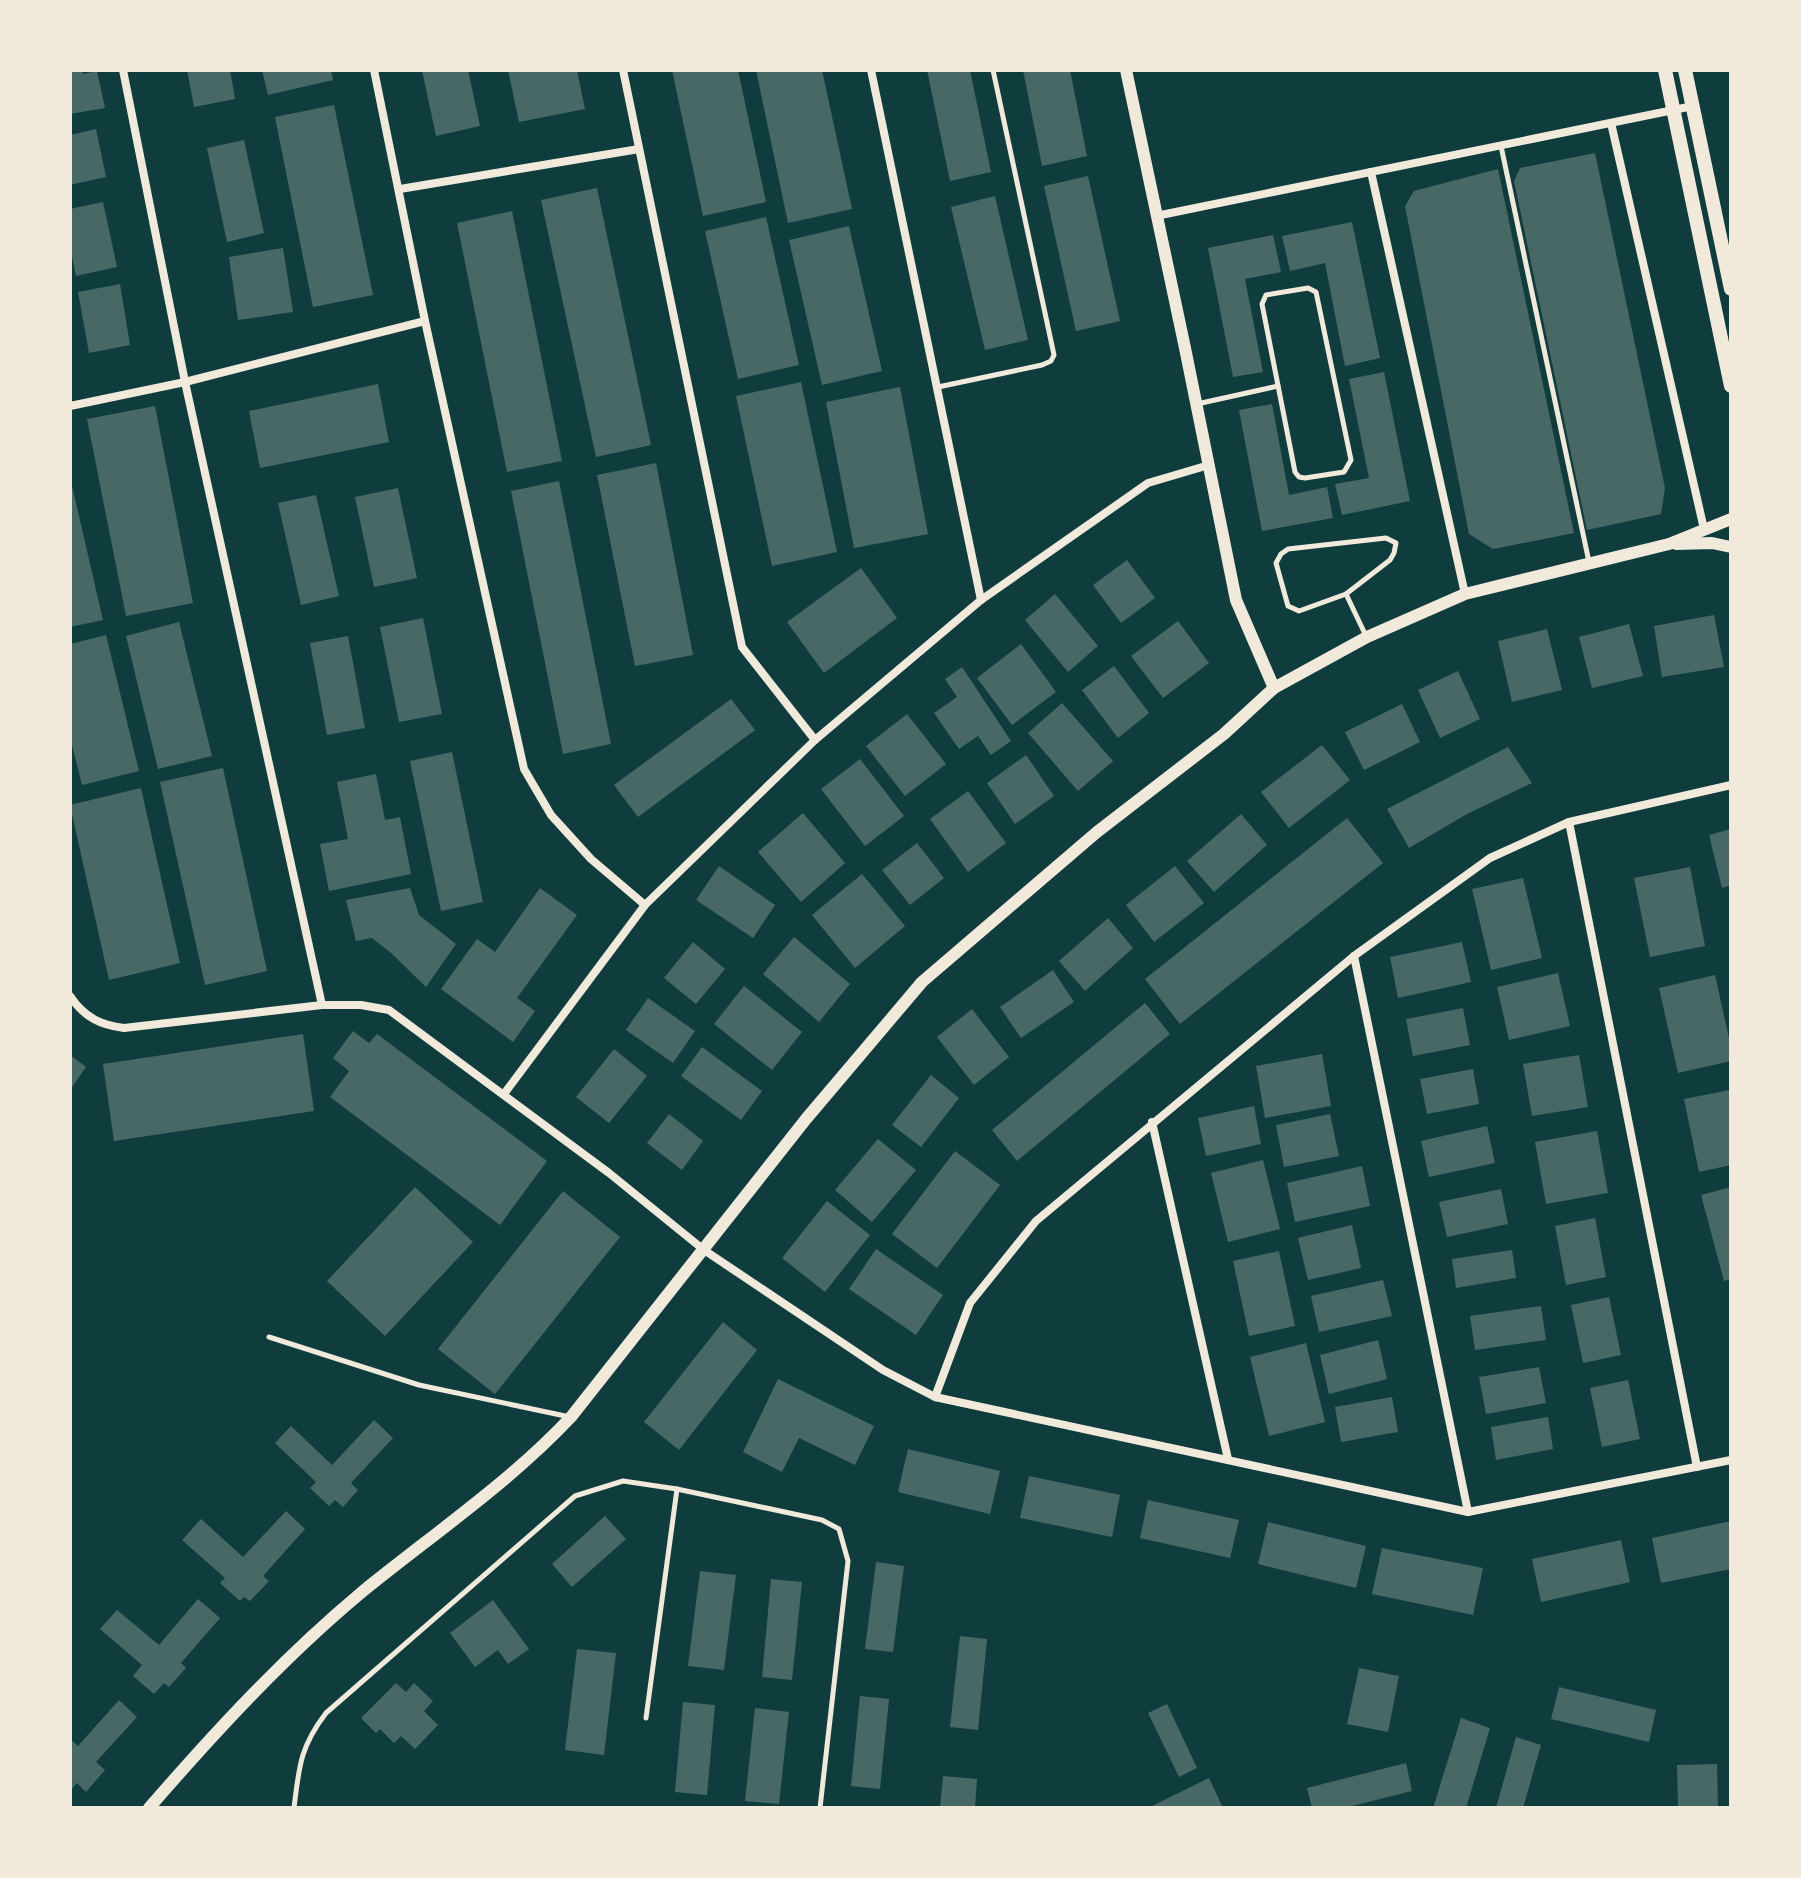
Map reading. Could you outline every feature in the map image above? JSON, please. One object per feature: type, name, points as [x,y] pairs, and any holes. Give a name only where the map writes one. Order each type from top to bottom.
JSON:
[{"type":"main road","points":[[1665,70],[1731,386]]},
{"type":"main road","points":[[1685,70],[1731,289]]},
{"type":"street","points":[[123,70],[185,382],[322,1005]]},
{"type":"street","points":[[374,70],[425,321],[524,769],[551,815],[591,859],[645,905]]},
{"type":"street","points":[[623,70],[742,647],[815,740]]},
{"type":"street","points":[[871,70],[981,600]]},
{"type":"street","points":[[1126,70],[1236,600],[1274,688]]},
{"type":"street","points":[[1156,216],[1693,106]]},
{"type":"street","points":[[1611,123],[1704,529]]},
{"type":"street","points":[[400,189],[639,149]]},
{"type":"street","points":[[1371,172],[1465,594]]},
{"type":"street","points":[[70,406],[185,382],[425,321]]},
{"type":"street","points":[[504,1094],[645,905],[815,740],[981,600],[1148,483],[1209,465]]},
{"type":"street","points":[[149,1808],[241,1706],[359,1594],[542,1448],[571,1417],[806,1119],[922,982],[1097,832],[1224,734],[1274,688],[1367,637],[1465,594],[1669,544],[1731,519]]},
{"type":"street","points":[[1669,544],[1712,543],[1731,547]]},
{"type":"street","points":[[935,1397],[970,1303],[1036,1221],[1354,956],[1490,858],[1569,822],[1731,785]]},
{"type":"street","points":[[1569,822],[1697,1467]]},
{"type":"street","points":[[1354,956],[1468,1512]]},
{"type":"street","points":[[70,996],[90,1018],[106,1026],[124,1028],[322,1005],[361,1005],[389,1010],[504,1094],[704,1250],[883,1370],[935,1397],[1468,1512],[1731,1460]]},
{"type":"street","points":[[1152,1122],[1228,1459]]},
{"type":"lane","points":[[938,387],[1042,365],[1051,361],[1054,355],[993,70]]},
{"type":"lane","points":[[1501,146],[1589,563]]},
{"type":"lane","points":[[1313,289],[1351,460],[1344,472],[1299,477],[1295,472],[1278,386],[1263,298],[1313,289]]},
{"type":"lane","points":[[1196,404],[1278,386]]},
{"type":"lane","points":[[1386,538],[1396,543],[1390,560],[1346,594],[1299,611],[1293,610],[1288,606],[1276,563],[1288,549],[1386,538]]},
{"type":"lane","points":[[1346,594],[1367,637]]},
{"type":"lane","points":[[269,1337],[419,1385],[571,1417]]},
{"type":"lane","points":[[294,1808],[299,1764],[309,1735],[326,1713],[575,1496],[623,1481],[677,1489],[822,1520],[839,1529],[848,1561],[820,1808]]},
{"type":"lane","points":[[646,1718],[677,1489]]},
{"type":"building","points":[[70,70],[82,70],[83,74],[97,71],[105,108],[70,114]]},
{"type":"building","points":[[187,70],[230,70],[235,99],[194,107]]},
{"type":"building","points":[[262,70],[331,70],[333,80],[268,95]]},
{"type":"building","points":[[422,70],[468,70],[480,126],[436,136]]},
{"type":"building","points":[[508,70],[577,70],[585,109],[519,122]]},
{"type":"building","points":[[672,70],[738,70],[766,202],[703,216]]},
{"type":"building","points":[[756,70],[822,70],[852,209],[788,223]]},
{"type":"building","points":[[927,70],[970,70],[991,172],[950,181]]},
{"type":"building","points":[[1023,70],[1070,70],[1087,156],[1042,166]]},
{"type":"building","points":[[334,105],[373,295],[313,307],[275,117]]},
{"type":"building","points":[[96,129],[106,177],[70,185],[70,135]]},
{"type":"building","points":[[244,140],[264,233],[227,242],[207,148]]},
{"type":"building","points":[[1595,153],[1665,488],[1661,514],[1587,530],[1514,181],[1520,168]]},
{"type":"building","points":[[1498,169],[1574,533],[1493,549],[1469,534],[1405,206],[1414,191]]},
{"type":"building","points":[[1088,176],[1120,321],[1076,331],[1044,186]]},
{"type":"building","points":[[597,188],[651,445],[596,457],[541,200]]},
{"type":"building","points":[[995,196],[1028,340],[985,350],[951,207]]},
{"type":"building","points":[[103,202],[117,267],[76,276],[70,246],[70,209]]},
{"type":"building","points":[[512,211],[562,461],[507,472],[457,223]]},
{"type":"building","points":[[766,217],[799,365],[738,379],[705,231]]},
{"type":"building","points":[[1352,222],[1380,358],[1345,366],[1325,263],[1290,271],[1282,236]]},
{"type":"building","points":[[849,226],[882,371],[822,385],[789,240]]},
{"type":"building","points":[[1273,235],[1281,272],[1245,279],[1263,372],[1233,377],[1208,248]]},
{"type":"building","points":[[283,248],[293,312],[238,320],[229,257]]},
{"type":"building","points":[[120,284],[130,345],[89,353],[78,292]]},
{"type":"building","points":[[1384,372],[1410,501],[1342,515],[1335,484],[1369,478],[1349,379]]},
{"type":"building","points":[[801,382],[837,552],[772,566],[736,396]]},
{"type":"building","points":[[378,384],[389,442],[260,468],[249,411]]},
{"type":"building","points":[[900,387],[928,534],[854,548],[826,402]]},
{"type":"building","points":[[1272,404],[1289,495],[1327,487],[1333,518],[1262,531],[1239,410]]},
{"type":"building","points":[[155,406],[193,603],[126,616],[87,419]]},
{"type":"building","points":[[656,463],[693,655],[635,666],[597,475]]},
{"type":"building","points":[[70,477],[103,620],[70,627]]},
{"type":"building","points":[[559,481],[611,744],[563,754],[511,491]]},
{"type":"building","points":[[398,488],[417,578],[374,587],[355,497]]},
{"type":"building","points":[[316,495],[339,596],[301,605],[278,503]]},
{"type":"building","points":[[1127,560],[1155,598],[1121,623],[1093,585]]},
{"type":"building","points":[[861,568],[897,618],[824,673],[787,622]]},
{"type":"building","points":[[1055,594],[1098,646],[1068,672],[1025,620]]},
{"type":"building","points":[[1714,615],[1724,667],[1662,677],[1654,626]]},
{"type":"building","points":[[423,618],[442,714],[399,722],[380,627]]},
{"type":"building","points":[[1178,621],[1209,663],[1163,698],[1131,656]]},
{"type":"building","points":[[179,622],[212,756],[158,769],[126,636]]},
{"type":"building","points":[[1629,624],[1643,676],[1592,688],[1579,637]]},
{"type":"building","points":[[1547,629],[1562,690],[1512,702],[1498,641]]},
{"type":"building","points":[[106,635],[139,771],[82,785],[70,737],[70,644]]},
{"type":"building","points":[[348,636],[365,728],[327,735],[310,643]]},
{"type":"building","points":[[1021,644],[1056,692],[1012,725],[977,678]]},
{"type":"building","points":[[1114,666],[1149,713],[1118,738],[1082,690]]},
{"type":"building","points":[[962,667],[1011,741],[991,755],[978,736],[959,749],[934,713],[957,697],[945,679]]},
{"type":"building","points":[[1458,671],[1480,719],[1440,738],[1418,690]]},
{"type":"building","points":[[731,699],[755,730],[638,817],[614,785]]},
{"type":"building","points":[[1062,703],[1113,761],[1078,791],[1028,733]]},
{"type":"building","points":[[1402,704],[1420,742],[1364,770],[1345,732]]},
{"type":"building","points":[[907,714],[946,764],[905,796],[866,746]]},
{"type":"building","points":[[1322,745],[1350,780],[1289,828],[1261,792]]},
{"type":"building","points":[[1508,747],[1532,783],[1467,814],[1409,848],[1387,809]]},
{"type":"building","points":[[452,752],[483,902],[441,911],[410,761]]},
{"type":"building","points":[[1026,755],[1054,796],[1015,824],[987,783]]},
{"type":"building","points":[[860,759],[904,816],[865,846],[821,789]]},
{"type":"building","points":[[223,768],[267,971],[205,985],[160,782]]},
{"type":"building","points":[[376,774],[385,820],[400,817],[411,874],[329,891],[320,844],[348,839],[337,782]]},
{"type":"building","points":[[141,788],[180,963],[109,980],[70,805]]},
{"type":"building","points":[[968,791],[1006,843],[968,872],[930,819]]},
{"type":"building","points":[[803,813],[845,863],[801,902],[758,852]]},
{"type":"building","points":[[1241,814],[1267,845],[1214,892],[1187,861]]},
{"type":"building","points":[[1347,818],[1383,863],[1180,1024],[1145,979]]},
{"type":"building","points":[[1731,829],[1731,885],[1722,888],[1709,835]]},
{"type":"building","points":[[917,843],[944,878],[910,905],[882,870]]},
{"type":"building","points":[[719,866],[775,905],[753,938],[696,900]]},
{"type":"building","points":[[1175,866],[1204,903],[1154,942],[1126,905]]},
{"type":"building","points":[[1690,867],[1705,946],[1650,957],[1634,878]]},
{"type":"building","points":[[862,874],[905,926],[855,968],[812,915]]},
{"type":"building","points":[[1523,878],[1542,958],[1491,970],[1472,889]]},
{"type":"building","points":[[410,888],[419,915],[456,944],[426,987],[372,938],[356,941],[346,900]]},
{"type":"building","points":[[540,888],[577,915],[517,998],[535,1011],[513,1042],[441,989],[477,939],[495,952]]},
{"type":"building","points":[[1108,918],[1133,948],[1085,991],[1059,961]]},
{"type":"building","points":[[794,937],[850,984],[819,1022],[763,974]]},
{"type":"building","points":[[693,942],[725,969],[696,1004],[664,978]]},
{"type":"building","points":[[1462,942],[1471,982],[1398,998],[1390,957]]},
{"type":"building","points":[[1053,970],[1074,1002],[1021,1038],[1000,1007]]},
{"type":"building","points":[[1558,973],[1570,1026],[1509,1040],[1497,987]]},
{"type":"building","points":[[1715,975],[1731,1047],[1731,1061],[1678,1073],[1659,988]]},
{"type":"building","points":[[744,986],[802,1032],[772,1070],[714,1024]]},
{"type":"building","points":[[648,998],[695,1031],[673,1063],[626,1030]]},
{"type":"building","points":[[1145,1003],[1170,1034],[1017,1161],[992,1130]]},
{"type":"building","points":[[1463,1008],[1470,1045],[1413,1056],[1406,1019]]},
{"type":"building","points":[[972,1009],[1009,1057],[974,1085],[937,1037]]},
{"type":"building","points":[[353,1031],[369,1043],[377,1034],[547,1161],[500,1225],[330,1097],[349,1071],[333,1058]]},
{"type":"building","points":[[303,1034],[314,1111],[114,1141],[103,1064]]},
{"type":"building","points":[[702,1047],[762,1091],[741,1120],[681,1076]]},
{"type":"building","points":[[614,1049],[647,1076],[609,1123],[576,1097]]},
{"type":"building","points":[[1322,1054],[1331,1106],[1265,1118],[1256,1066]]},
{"type":"building","points":[[70,1055],[86,1067],[70,1090]]},
{"type":"building","points":[[1579,1055],[1588,1107],[1532,1116],[1523,1064]]},
{"type":"building","points":[[1473,1069],[1479,1104],[1427,1114],[1420,1079]]},
{"type":"building","points":[[931,1075],[959,1098],[921,1147],[892,1125]]},
{"type":"building","points":[[1730,1090],[1731,1165],[1699,1172],[1684,1099]]},
{"type":"building","points":[[1254,1106],[1261,1144],[1206,1156],[1198,1118]]},
{"type":"building","points":[[669,1114],[703,1141],[682,1170],[647,1143]]},
{"type":"building","points":[[1330,1114],[1339,1156],[1284,1167],[1276,1125]]},
{"type":"building","points":[[1487,1126],[1495,1163],[1429,1177],[1421,1141]]},
{"type":"building","points":[[1597,1131],[1608,1193],[1546,1204],[1535,1142]]},
{"type":"building","points":[[878,1139],[916,1170],[872,1222],[835,1190]]},
{"type":"building","points":[[955,1151],[1000,1185],[937,1268],[892,1234]]},
{"type":"building","points":[[1263,1160],[1280,1229],[1228,1242],[1211,1173]]},
{"type":"building","points":[[1362,1166],[1370,1206],[1295,1222],[1287,1183]]},
{"type":"building","points":[[415,1187],[473,1242],[385,1336],[327,1281]]},
{"type":"building","points":[[1731,1187],[1731,1279],[1724,1281],[1701,1195]]},
{"type":"building","points":[[1501,1189],[1508,1224],[1447,1237],[1439,1202]]},
{"type":"building","points":[[563,1191],[620,1237],[495,1394],[438,1349]]},
{"type":"building","points":[[827,1201],[870,1235],[825,1292],[782,1258]]},
{"type":"building","points":[[1595,1218],[1606,1277],[1566,1285],[1555,1226]]},
{"type":"building","points":[[1352,1225],[1361,1268],[1308,1280],[1298,1238]]},
{"type":"building","points":[[876,1249],[943,1295],[916,1335],[849,1289]]},
{"type":"building","points":[[1512,1250],[1516,1278],[1456,1288],[1452,1259]]},
{"type":"building","points":[[1279,1251],[1295,1326],[1249,1336],[1233,1261]]},
{"type":"building","points":[[1383,1280],[1392,1316],[1319,1332],[1311,1296]]},
{"type":"building","points":[[1609,1297],[1621,1355],[1583,1363],[1571,1305]]},
{"type":"building","points":[[1541,1306],[1546,1340],[1475,1350],[1470,1316]]},
{"type":"building","points":[[723,1322],[757,1350],[679,1450],[644,1422]]},
{"type":"building","points":[[1378,1340],[1387,1379],[1329,1394],[1320,1355]]},
{"type":"building","points":[[1306,1343],[1325,1422],[1269,1436],[1250,1357]]},
{"type":"building","points":[[1539,1367],[1546,1403],[1486,1414],[1479,1377]]},
{"type":"building","points":[[778,1379],[874,1426],[855,1465],[799,1438],[782,1472],[743,1452]]},
{"type":"building","points":[[1628,1380],[1640,1439],[1602,1447],[1590,1388]]},
{"type":"building","points":[[1392,1397],[1398,1432],[1341,1442],[1335,1407]]},
{"type":"building","points":[[1548,1417],[1553,1449],[1496,1460],[1491,1427]]},
{"type":"building","points":[[374,1420],[393,1438],[351,1483],[358,1490],[343,1507],[335,1500],[329,1506],[310,1488],[316,1482],[275,1443],[291,1426],[332,1465]]},
{"type":"building","points":[[908,1449],[1000,1471],[990,1514],[898,1492]]},
{"type":"building","points":[[1029,1476],[1120,1495],[1112,1537],[1020,1518]]},
{"type":"building","points":[[1148,1500],[1239,1520],[1230,1558],[1140,1538]]},
{"type":"building","points":[[286,1511],[305,1529],[263,1576],[269,1581],[250,1601],[244,1597],[240,1601],[220,1583],[225,1578],[182,1540],[201,1519],[243,1557]]},
{"type":"building","points":[[605,1516],[626,1539],[572,1587],[552,1564]]},
{"type":"building","points":[[1731,1521],[1731,1569],[1661,1583],[1652,1538]]},
{"type":"building","points":[[1268,1522],[1366,1546],[1356,1588],[1258,1564]]},
{"type":"building","points":[[1621,1540],[1630,1582],[1541,1602],[1532,1559]]},
{"type":"building","points":[[1382,1548],[1483,1568],[1473,1615],[1372,1594]]},
{"type":"building","points":[[876,1562],[904,1566],[893,1652],[865,1649]]},
{"type":"building","points":[[700,1571],[736,1575],[724,1670],[688,1666]]},
{"type":"building","points":[[771,1579],[802,1582],[792,1680],[762,1677]]},
{"type":"building","points":[[198,1599],[220,1618],[181,1663],[186,1668],[169,1687],[164,1683],[154,1694],[133,1676],[142,1665],[100,1629],[117,1610],[159,1645]]},
{"type":"building","points":[[493,1600],[529,1649],[508,1664],[498,1650],[475,1667],[450,1633]]},
{"type":"building","points":[[960,1636],[987,1639],[978,1730],[950,1727]]},
{"type":"building","points":[[577,1649],[616,1653],[604,1755],[565,1750]]},
{"type":"building","points":[[1359,1668],[1399,1676],[1388,1732],[1347,1724]]},
{"type":"building","points":[[396,1683],[406,1692],[414,1683],[433,1701],[424,1711],[438,1725],[415,1749],[401,1736],[394,1743],[380,1729],[376,1733],[361,1718]]},
{"type":"building","points":[[1559,1687],[1656,1710],[1649,1742],[1551,1719]]},
{"type":"building","points":[[860,1696],[889,1699],[880,1789],[851,1786]]},
{"type":"building","points":[[119,1700],[137,1717],[96,1762],[105,1770],[86,1792],[77,1783],[70,1791],[70,1739],[78,1746]]},
{"type":"building","points":[[683,1702],[715,1705],[707,1795],[675,1792]]},
{"type":"building","points":[[1167,1704],[1197,1768],[1179,1777],[1148,1713]]},
{"type":"building","points":[[755,1708],[789,1712],[779,1804],[745,1801]]},
{"type":"building","points":[[1461,1718],[1490,1728],[1466,1808],[1433,1808]]},
{"type":"building","points":[[1516,1737],[1541,1745],[1523,1808],[1496,1808]]},
{"type":"building","points":[[1406,1763],[1412,1791],[1344,1808],[1312,1808],[1307,1788]]},
{"type":"building","points":[[1717,1764],[1718,1808],[1678,1808],[1677,1765]]},
{"type":"building","points":[[943,1776],[977,1779],[975,1808],[940,1808]]},
{"type":"building","points":[[1209,1778],[1223,1808],[1148,1808]]}]
